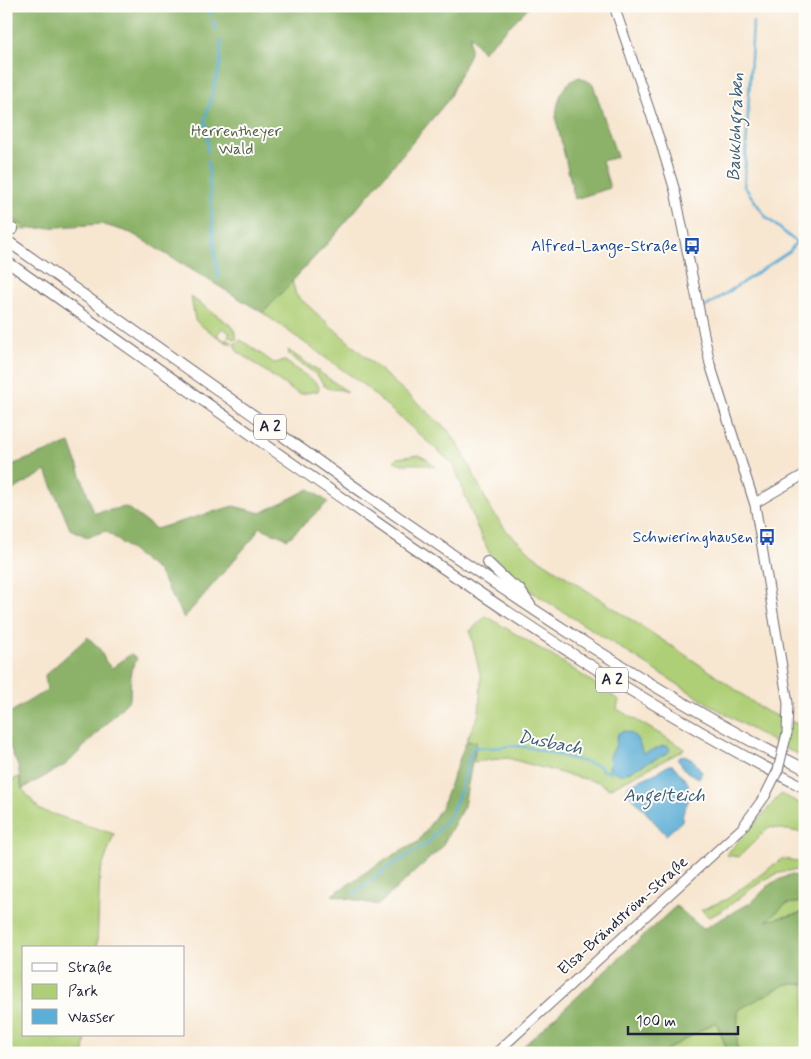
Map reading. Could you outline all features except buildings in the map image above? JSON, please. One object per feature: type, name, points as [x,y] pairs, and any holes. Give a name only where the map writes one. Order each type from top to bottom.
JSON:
[{"type":"highway","name":"A 2","points":[[6,240],[399,518],[536,611],[677,700],[805,769]]},
{"type":"highway","name":"A 2","points":[[6,261],[350,504],[522,622],[704,735],[805,788]]},
{"type":"highway","points":[[487,562],[508,582],[519,589],[536,611]]},
{"type":"street","points":[[614,6],[672,182],[710,364],[755,503],[805,474]]},
{"type":"street","name":"Elsa-Brändström-Straße","points":[[496,1053],[742,828],[765,796],[778,770],[789,721],[787,698],[755,503]]},
{"type":"green space","name":"Herrentheyer Wald","points":[[6,6],[530,6],[483,52],[470,35],[470,53],[448,100],[334,236],[263,313],[131,233],[101,224],[28,229],[6,213]]},
{"type":"green space","points":[[580,77],[593,84],[617,157],[602,161],[610,188],[575,199],[556,120],[561,94],[568,84]]},
{"type":"green space","points":[[6,214],[27,230],[13,229],[6,224]]},
{"type":"green space","points":[[292,280],[296,295],[450,432],[464,455],[490,508],[506,530],[533,555],[714,674],[765,711],[805,727],[805,758],[775,743],[712,706],[529,590],[491,556],[476,525],[454,465],[361,383],[263,313]]},
{"type":"green space","points":[[191,297],[233,327],[237,339],[228,336],[230,333],[222,328],[217,335],[225,341],[226,339],[233,343],[227,343],[195,320]]},
{"type":"green space","points":[[241,340],[274,363],[285,361],[316,383],[319,387],[318,391],[300,394],[292,390],[237,351],[234,344]]},
{"type":"green space","points":[[288,350],[348,392],[326,388],[317,375],[289,355]]},
{"type":"green space","points":[[70,443],[94,513],[126,507],[156,529],[233,506],[261,513],[309,489],[328,502],[288,539],[259,527],[253,538],[184,618],[158,571],[106,531],[87,537],[70,529],[46,471],[6,494],[6,467]]},
{"type":"green space","points":[[419,455],[435,467],[422,464],[402,464],[394,461],[397,458]]},
{"type":"green space","points":[[486,616],[567,665],[619,700],[617,709],[684,748],[682,751],[609,789],[599,782],[507,758],[474,762],[476,742],[466,741],[479,714],[481,678],[470,631]]},
{"type":"green space","points":[[88,637],[99,648],[106,662],[112,668],[131,654],[137,658],[131,670],[130,699],[67,764],[22,789],[18,766],[6,739],[6,715],[47,690],[45,675]]},
{"type":"green space","points":[[476,741],[464,806],[441,848],[378,905],[332,895],[381,862],[418,842],[441,808],[466,742]]},
{"type":"green space","points":[[19,777],[22,789],[40,810],[114,834],[100,873],[97,946],[22,946],[22,1036],[86,1036],[84,1053],[6,1053],[6,783]]},
{"type":"green space","points":[[781,794],[805,806],[805,833],[769,827],[739,857],[726,855]]},
{"type":"green space","points":[[782,859],[805,862],[805,871],[790,871],[766,879],[721,911],[709,917],[701,910],[727,899]]},
{"type":"green space","points":[[789,875],[805,876],[805,902],[786,904],[766,921],[805,912],[805,984],[786,984],[738,1010],[737,1053],[724,1053],[726,1047],[716,1022],[661,1053],[516,1053],[676,906],[703,929],[752,902],[770,884]]},
{"type":"green space","points":[[805,902],[805,912],[765,921],[786,904]]},
{"type":"green space","points":[[786,984],[805,984],[805,1053],[737,1053],[738,1010]]},
{"type":"green space","points":[[716,1022],[726,1047],[724,1053],[661,1053]]},
{"type":"water","points":[[624,731],[635,736],[643,754],[663,746],[668,746],[670,750],[668,753],[622,775],[609,769],[610,756],[615,747],[618,733]]},
{"type":"water","points":[[683,755],[694,761],[702,772],[699,778],[687,772],[677,759]]},
{"type":"water","name":"Angelteich","points":[[669,765],[673,765],[688,783],[689,799],[682,821],[666,835],[627,791],[629,785]]},
{"type":"waterway","points":[[208,6],[211,15]]},
{"type":"waterway","points":[[212,20],[217,31]]},
{"type":"waterway","name":"Bauklohgraben","points":[[753,22],[744,186],[766,217],[796,242]]},
{"type":"waterway","points":[[208,153],[205,120],[220,65],[221,40]]},
{"type":"waterway","points":[[208,161],[215,256],[219,279]]},
{"type":"waterway","points":[[704,308],[790,251],[796,242],[805,237]]},
{"type":"waterway","name":"Dusbach","points":[[353,895],[384,870],[428,843],[451,814],[462,787],[469,757],[474,747],[527,747],[600,766],[602,770],[610,772],[614,770]]},
{"type":"place","name":"Alfred-Lange-Straße","points":[[692,246]]},
{"type":"place","name":"Schwieringhausen","points":[[767,537]]}]
